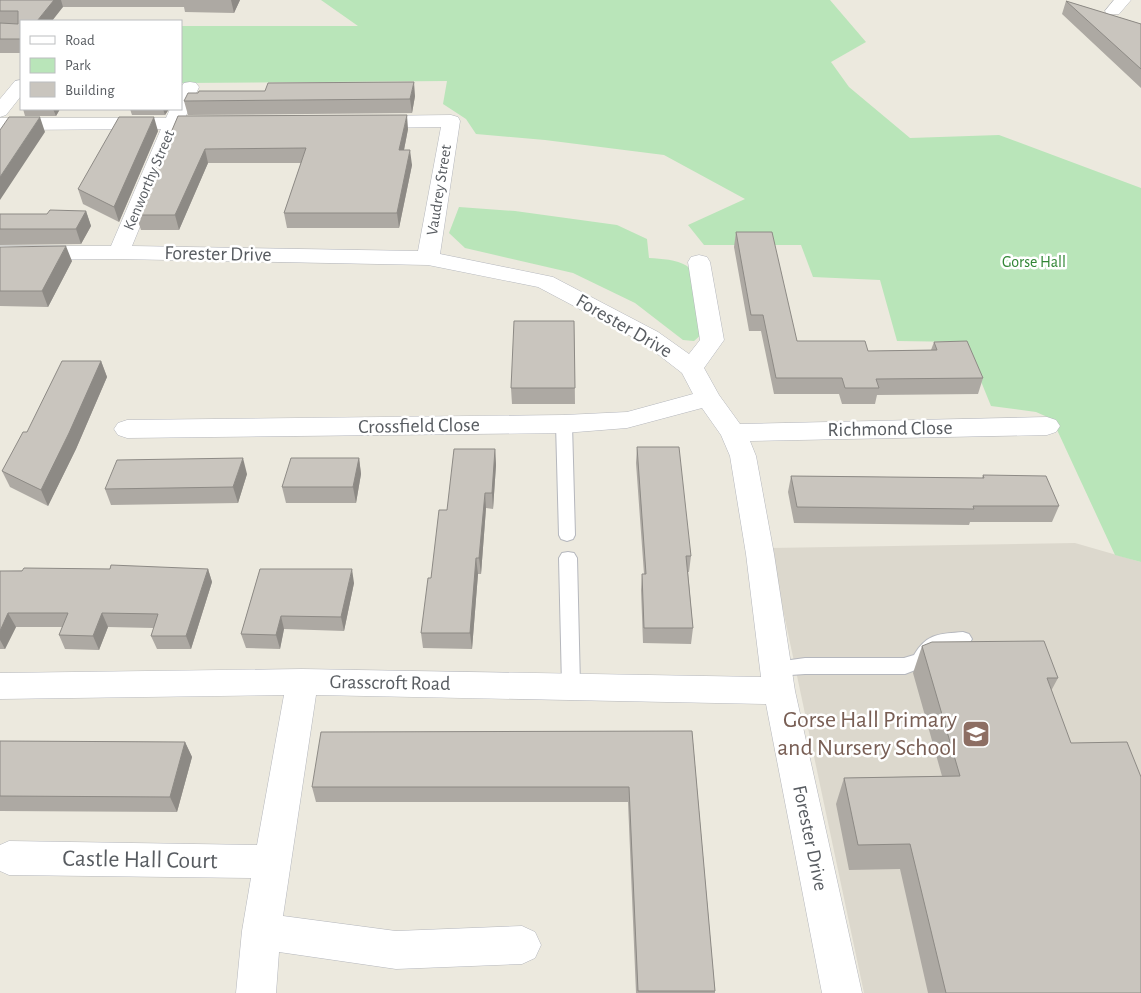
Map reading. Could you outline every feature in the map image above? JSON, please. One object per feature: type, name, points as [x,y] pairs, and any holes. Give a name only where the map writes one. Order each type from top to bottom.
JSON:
[{"type":"street","points":[[0,111],[20,86]]},
{"type":"street","name":"Kenworthy Street","points":[[182,103],[190,87]]},
{"type":"street","points":[[0,124],[176,116],[232,123]]},
{"type":"street","name":"Kenworthy Street","points":[[119,252],[176,116]]},
{"type":"street","name":"Vaudrey Street","points":[[351,122],[450,122],[428,258]]},
{"type":"street","name":"Forester Drive","points":[[0,253],[119,252],[428,258],[545,282],[650,336],[692,368],[708,398],[733,433],[743,456],[778,680],[842,993]]},
{"type":"street","points":[[692,368],[712,340],[699,262]]},
{"type":"street","name":"Crossfield Close","points":[[127,429],[564,424],[627,420],[708,398]]},
{"type":"street","name":"Richmond Close","points":[[733,433],[1047,426]]},
{"type":"street","name":"Grasscroft Road","points":[[0,686],[302,682],[571,686],[778,680]]},
{"type":"street","points":[[256,993],[271,862],[302,682]]},
{"type":"street","name":"Castle Hall Court","points":[[9,858],[271,862]]},
{"type":"street","points":[[262,932],[396,950],[522,946]]},
{"type":"lane","points":[[564,424],[567,535]]},
{"type":"lane","points":[[568,558],[571,686]]},
{"type":"lane","points":[[778,680],[805,666],[905,666],[921,660],[928,649],[939,641],[963,639]]},
{"type":"shaded area","name":"Gorse Hall Primary and Nursery School","points":[[1075,543],[1141,562],[1141,993],[864,993],[770,548]]},
{"type":"green space","name":"Gorse Hall","points":[[321,0],[830,0],[866,42],[831,62],[849,87],[910,138],[999,135],[1141,188],[1141,562],[1115,555],[1052,419],[1036,412],[991,406],[965,342],[897,341],[880,280],[813,277],[801,245],[704,245],[688,225],[745,199],[664,155],[545,140],[476,134],[466,119],[443,104],[447,81],[182,83],[182,26],[358,26]]},
{"type":"green space","points":[[459,207],[515,211],[617,225],[647,239],[649,258],[678,262],[687,266],[691,271],[696,287],[702,334],[694,341],[683,340],[635,303],[573,273],[465,248],[449,233]]},
{"type":"building","points":[[0,0],[54,0],[38,20],[20,20],[20,39],[0,39],[0,23],[18,24],[18,11],[0,11]]},
{"type":"building","points":[[1066,1],[1141,24],[1141,69]]},
{"type":"building","points":[[414,82],[410,99],[184,101],[188,93],[198,93],[199,91],[265,91],[268,83]]},
{"type":"building","points":[[407,115],[399,150],[410,150],[397,213],[284,213],[306,148],[205,149],[175,215],[136,215],[178,116]]},
{"type":"building","points":[[9,117],[40,117],[0,177],[0,130]]},
{"type":"building","points":[[119,117],[154,117],[114,207],[78,189]]},
{"type":"building","points":[[50,210],[86,211],[76,229],[0,229],[0,214],[47,214]]},
{"type":"building","points":[[736,232],[772,232],[797,341],[865,341],[868,351],[937,350],[934,342],[967,341],[983,378],[876,379],[879,388],[845,388],[842,378],[776,378],[763,315],[751,315]]},
{"type":"building","points":[[66,246],[42,291],[0,291],[0,247]]},
{"type":"building","points":[[514,321],[574,321],[575,388],[511,388]]},
{"type":"building","points":[[62,361],[101,361],[41,490],[2,471],[23,432],[27,432]]},
{"type":"building","points":[[637,447],[679,447],[691,556],[686,556],[693,628],[644,628],[642,574],[646,574]]},
{"type":"building","points":[[454,449],[495,449],[492,493],[485,493],[479,558],[476,558],[470,633],[421,633],[428,578],[431,578],[439,510],[447,510]]},
{"type":"building","points":[[243,458],[233,487],[105,489],[117,460]]},
{"type":"building","points":[[291,458],[359,458],[353,487],[282,487]]},
{"type":"building","points":[[983,475],[1046,476],[1059,506],[973,506],[974,509],[797,507],[791,476],[984,478]]},
{"type":"building","points":[[111,565],[208,569],[186,636],[151,636],[158,614],[102,613],[93,636],[59,635],[68,613],[8,613],[0,631],[0,571],[22,571],[24,568],[110,569]]},
{"type":"building","points":[[260,569],[352,569],[341,617],[281,616],[276,635],[241,634]]},
{"type":"building","points":[[1044,641],[1058,678],[1047,678],[1071,743],[1127,742],[1141,777],[1141,993],[946,993],[910,844],[858,845],[844,778],[960,776],[922,646],[932,642]]},
{"type":"building","points":[[692,731],[715,991],[638,991],[629,787],[312,787],[321,732]]},
{"type":"building","points":[[0,741],[185,742],[170,797],[0,796]]},
{"type":"place","name":"Gorse Hall Primary and Nursery School","points":[[976,734]]}]
